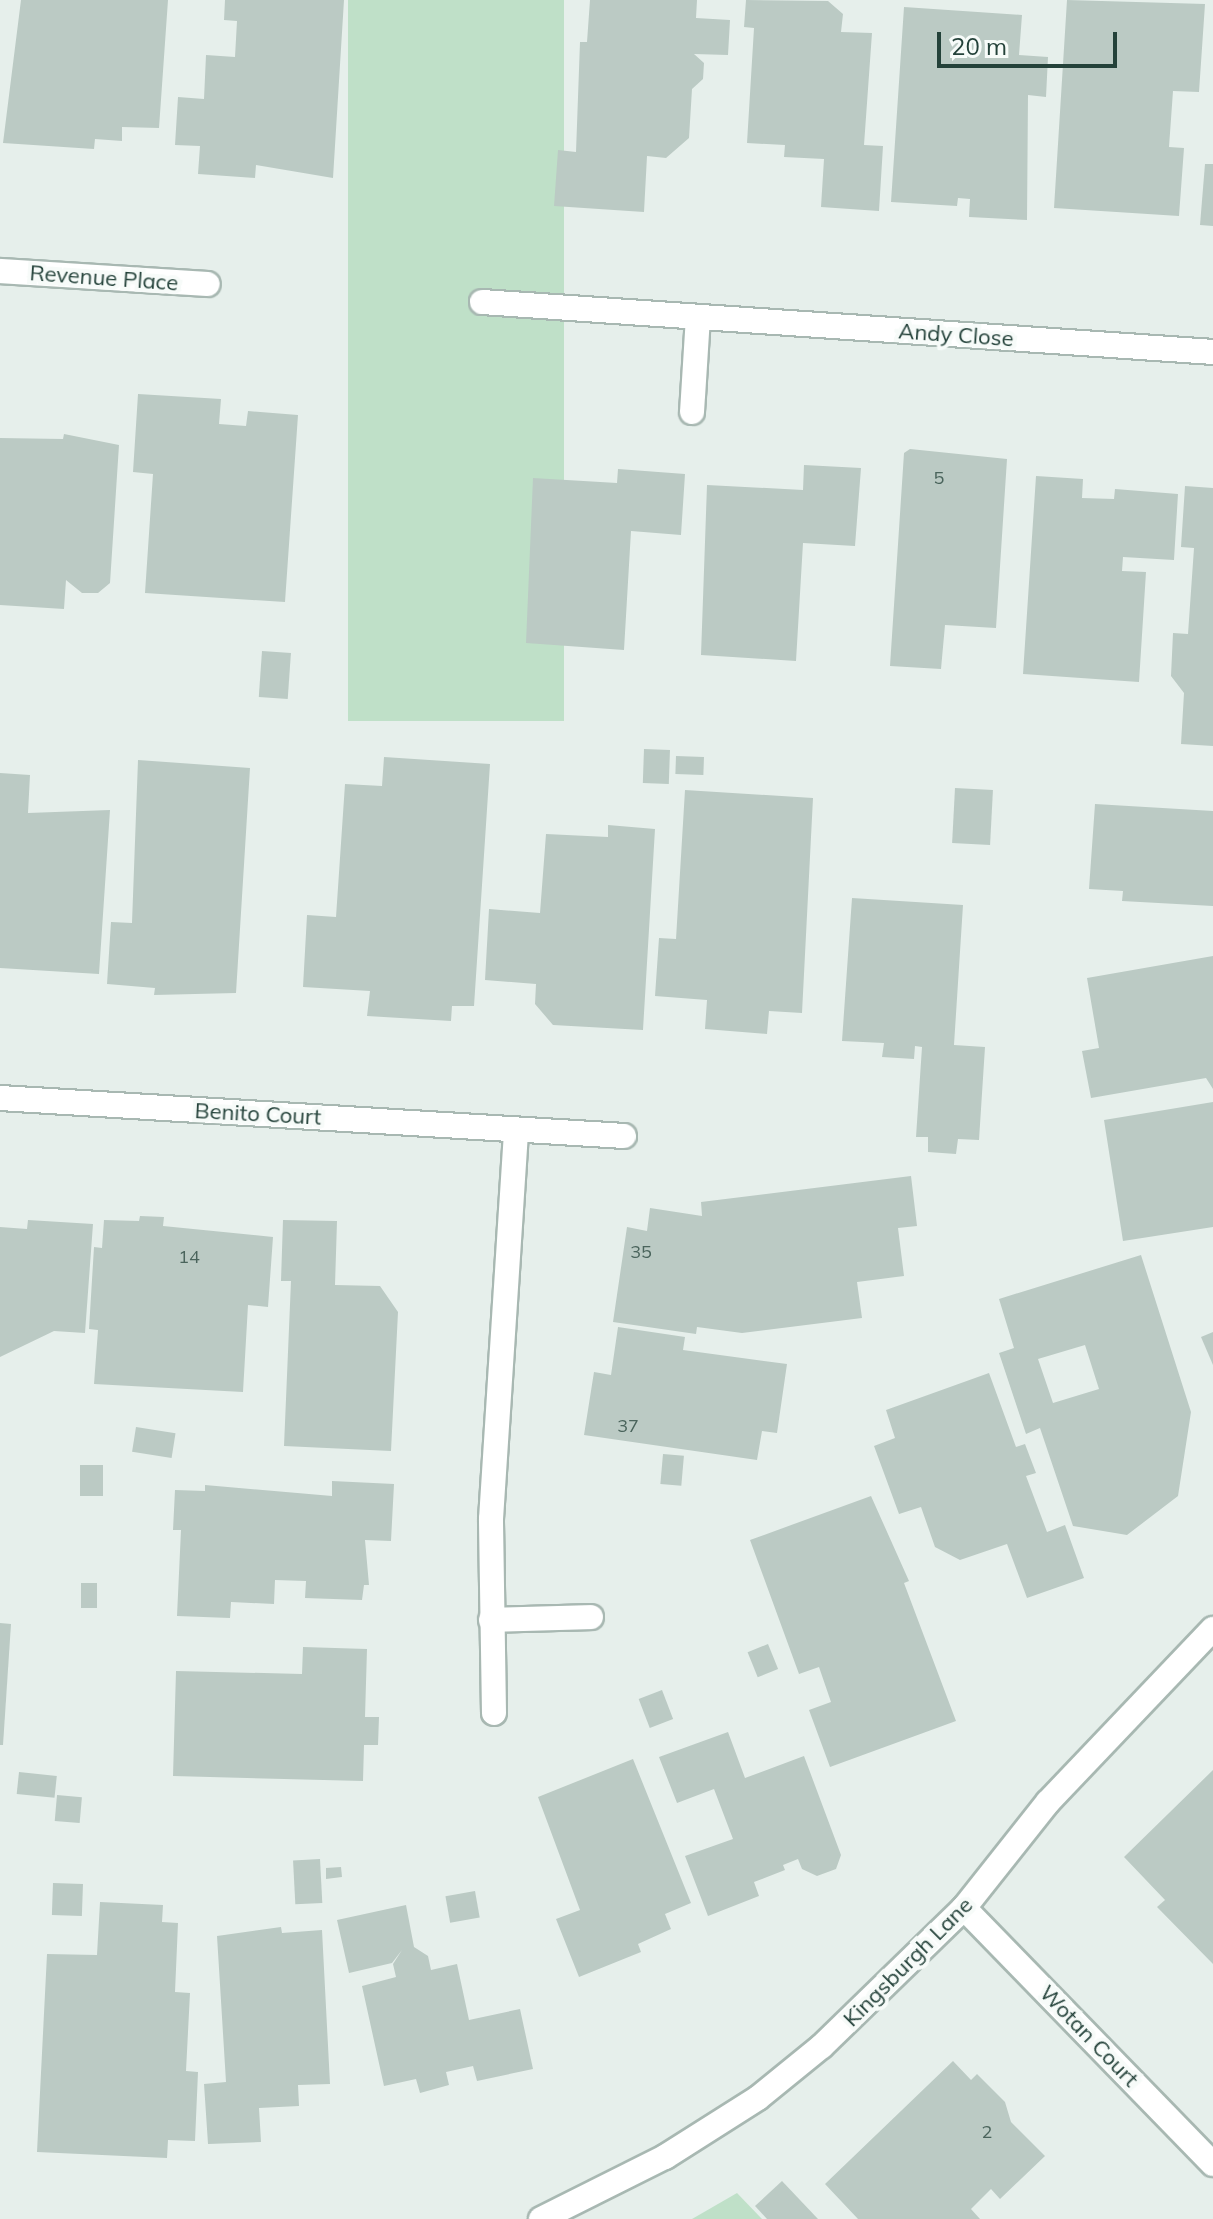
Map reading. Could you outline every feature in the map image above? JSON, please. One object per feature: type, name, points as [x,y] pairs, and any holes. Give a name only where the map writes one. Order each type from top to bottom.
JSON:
[{"type":"street","name":"Revenue Place","points":[[0,271],[208,284]]},
{"type":"street","name":"Andy Close","points":[[482,302],[1213,352]]},
{"type":"street","points":[[692,412],[698,317]]},
{"type":"street","name":"Benito Court","points":[[0,1098],[624,1136]]},
{"type":"street","points":[[494,1713],[491,1519],[516,1130]]},
{"type":"street","points":[[491,1620],[591,1617]]},
{"type":"street","name":"Kingsburgh Lane","points":[[541,2219],[665,2157],[758,2098],[884,1990],[964,1908],[1058,1791],[1213,1629]]},
{"type":"street","name":"Wotan Court","points":[[964,1908],[1213,2164]]},
{"type":"green space","points":[[348,0],[564,0],[564,721],[348,721]]},
{"type":"green space","points":[[737,2193],[762,2219],[692,2219]]},
{"type":"building","points":[[21,0],[168,0],[159,128],[122,127],[122,141],[95,139],[94,149],[3,143]]},
{"type":"building","points":[[225,0],[344,0],[333,178],[256,165],[255,178],[198,174],[200,146],[175,145],[178,97],[204,99],[206,55],[235,57],[237,21],[224,20]]},
{"type":"building","points":[[590,0],[697,0],[696,18],[730,20],[728,55],[694,54],[704,63],[703,79],[692,89],[689,138],[666,158],[647,156],[644,212],[554,206],[558,150],[576,152],[580,42],[587,42]]},
{"type":"building","points":[[746,0],[828,1],[843,14],[841,32],[872,33],[864,145],[883,146],[879,211],[821,207],[824,159],[784,157],[785,145],[747,143],[754,28],[744,27]]},
{"type":"building","points":[[1067,0],[1205,4],[1199,92],[1173,91],[1169,147],[1184,148],[1179,216],[1054,208]]},
{"type":"building","points":[[904,7],[1022,15],[1019,55],[1048,57],[1046,97],[1028,95],[1027,220],[969,217],[970,199],[958,198],[957,206],[891,202]]},
{"type":"building","points":[[1205,164],[1213,164],[1213,226],[1200,225]]},
{"type":"building","points":[[138,394],[221,399],[219,424],[246,426],[248,411],[298,415],[285,602],[145,593],[153,474],[133,472]]},
{"type":"building","points":[[64,434],[119,445],[110,583],[98,593],[82,593],[66,580],[64,609],[0,605],[0,438],[63,439]]},
{"type":"building","points":[[910,449],[1007,459],[996,628],[945,625],[941,669],[890,666],[904,453]]},
{"type":"building","points":[[804,465],[861,468],[855,546],[803,543],[796,661],[701,655],[707,485],[803,490]]},
{"type":"building","points":[[618,469],[685,474],[681,535],[631,531],[624,650],[526,643],[533,478],[617,483]]},
{"type":"building","points":[[1036,476],[1083,479],[1082,498],[1114,499],[1115,489],[1178,494],[1174,560],[1123,557],[1122,571],[1146,572],[1139,682],[1023,674]]},
{"type":"building","points":[[1185,486],[1213,488],[1213,746],[1181,744],[1184,693],[1171,676],[1173,633],[1188,634],[1194,548],[1181,547]]},
{"type":"building","points":[[262,651],[291,653],[288,699],[259,697]]},
{"type":"building","points":[[644,749],[670,750],[669,784],[643,783]]},
{"type":"building","points":[[676,756],[704,757],[703,775],[675,774]]},
{"type":"building","points":[[384,757],[490,764],[474,1006],[452,1006],[451,1021],[367,1016],[370,991],[303,987],[307,915],[336,917],[345,784],[382,786]]},
{"type":"building","points":[[138,760],[250,768],[236,993],[154,995],[155,988],[107,984],[111,922],[132,923]]},
{"type":"building","points":[[0,773],[30,775],[28,813],[110,810],[99,974],[0,968]]},
{"type":"building","points":[[955,788],[993,790],[990,845],[952,843]]},
{"type":"building","points":[[685,790],[813,798],[802,1013],[769,1011],[767,1034],[705,1029],[707,1000],[655,996],[659,938],[676,939]]},
{"type":"building","points":[[1095,804],[1213,811],[1213,906],[1122,901],[1123,891],[1089,889]]},
{"type":"building","points":[[608,825],[655,829],[643,1030],[553,1025],[535,1004],[536,984],[485,980],[489,909],[540,913],[546,834],[608,837]]},
{"type":"building","points":[[852,898],[963,905],[954,1045],[985,1047],[979,1140],[958,1139],[956,1154],[928,1152],[928,1137],[916,1137],[922,1047],[915,1046],[914,1059],[882,1057],[884,1043],[842,1041]]},
{"type":"building","points":[[1213,956],[1213,1089],[1206,1078],[1091,1098],[1082,1051],[1099,1048],[1087,978]]},
{"type":"building","points":[[1213,1102],[1213,1227],[1123,1241],[1104,1120]]},
{"type":"building","points":[[911,1176],[917,1226],[898,1228],[904,1276],[857,1282],[862,1318],[742,1333],[697,1327],[696,1334],[613,1322],[627,1227],[647,1231],[650,1208],[702,1216],[701,1202]]},
{"type":"building","points":[[140,1216],[164,1217],[163,1226],[273,1237],[268,1307],[248,1305],[243,1392],[94,1384],[98,1330],[89,1329],[94,1247],[102,1248],[104,1220],[139,1221]]},
{"type":"building","points":[[28,1220],[93,1224],[85,1333],[54,1331],[0,1357],[0,1227],[27,1229]]},
{"type":"building","points":[[283,1220],[337,1221],[335,1285],[380,1286],[398,1312],[391,1451],[284,1446],[291,1281],[281,1281]]},
{"type":"building","points":[[1141,1255],[1191,1412],[1178,1496],[1127,1535],[1073,1526],[1040,1428],[1026,1434],[999,1353],[1014,1348],[999,1299]],"holes":[[[1085,1345],[1099,1389],[1053,1403],[1038,1359]]]},
{"type":"building","points":[[618,1327],[685,1337],[683,1350],[787,1364],[777,1433],[762,1431],[757,1460],[584,1435],[594,1372],[611,1375]]},
{"type":"building","points":[[1213,1332],[1213,1365],[1201,1337]]},
{"type":"building","points":[[989,1373],[1016,1447],[1025,1444],[1036,1473],[1026,1476],[1047,1532],[1065,1525],[1084,1578],[1027,1598],[1007,1544],[960,1560],[935,1547],[921,1507],[899,1514],[874,1446],[895,1438],[886,1410]]},
{"type":"building","points":[[136,1427],[176,1433],[172,1458],[132,1452]]},
{"type":"building","points":[[663,1454],[684,1456],[681,1486],[660,1484]]},
{"type":"building","points":[[80,1465],[103,1465],[103,1496],[80,1496]]},
{"type":"building","points":[[332,1481],[394,1484],[391,1541],[365,1540],[369,1585],[364,1585],[362,1600],[305,1598],[306,1581],[275,1580],[274,1604],[231,1602],[230,1618],[177,1616],[181,1530],[173,1530],[175,1490],[205,1491],[205,1485],[332,1496]]},
{"type":"building","points":[[871,1496],[909,1581],[904,1583],[956,1721],[830,1767],[809,1710],[831,1702],[819,1667],[799,1674],[750,1540]]},
{"type":"building","points":[[81,1583],[97,1583],[97,1608],[81,1608]]},
{"type":"building","points":[[0,1623],[11,1624],[3,1745],[0,1745]]},
{"type":"building","points":[[768,1644],[778,1669],[758,1677],[748,1652]]},
{"type":"building","points":[[303,1647],[367,1649],[365,1717],[379,1717],[378,1745],[364,1745],[363,1781],[173,1776],[176,1671],[302,1674]]},
{"type":"building","points":[[662,1690],[673,1719],[650,1728],[639,1699]]},
{"type":"building","points":[[728,1732],[745,1778],[804,1756],[841,1855],[836,1869],[817,1876],[802,1869],[798,1859],[783,1865],[785,1870],[754,1882],[759,1896],[708,1916],[685,1856],[733,1839],[714,1789],[677,1803],[659,1757]]},
{"type":"building","points":[[633,1759],[691,1903],[665,1914],[671,1929],[638,1944],[641,1952],[579,1977],[556,1919],[580,1910],[538,1797]]},
{"type":"building","points":[[1213,1770],[1213,1964],[1157,1907],[1165,1900],[1124,1857]]},
{"type":"building","points":[[19,1772],[57,1776],[54,1798],[17,1794]]},
{"type":"building","points":[[57,1795],[82,1797],[80,1823],[55,1821]]},
{"type":"building","points":[[320,1859],[322,1903],[295,1904],[293,1860]]},
{"type":"building","points":[[341,1867],[342,1877],[326,1879],[326,1868]]},
{"type":"building","points":[[53,1883],[83,1884],[82,1916],[52,1915]]},
{"type":"building","points":[[475,1891],[480,1918],[450,1923],[445,1896]]},
{"type":"building","points":[[100,1902],[163,1905],[162,1922],[178,1923],[175,1992],[190,1993],[186,2071],[198,2072],[195,2141],[168,2140],[167,2158],[37,2152],[47,1954],[97,1955]]},
{"type":"building","points":[[406,1905],[414,1947],[428,1956],[431,1970],[457,1964],[469,2020],[520,2009],[533,2069],[477,2081],[473,2066],[446,2072],[449,2085],[420,2093],[416,2079],[384,2086],[362,1986],[396,1977],[393,1964],[402,1950],[392,1963],[349,1973],[337,1920]]},
{"type":"building","points":[[281,1927],[282,1933],[322,1930],[330,2084],[298,2085],[299,2106],[259,2108],[261,2142],[208,2144],[204,2084],[226,2082],[217,1936]]},
{"type":"building","points":[[953,2061],[971,2080],[977,2074],[1005,2102],[1011,2122],[1045,2156],[1000,2199],[991,2189],[971,2209],[980,2219],[858,2219],[825,2184]]},
{"type":"building","points":[[782,2181],[818,2219],[767,2219],[755,2206]]}]
